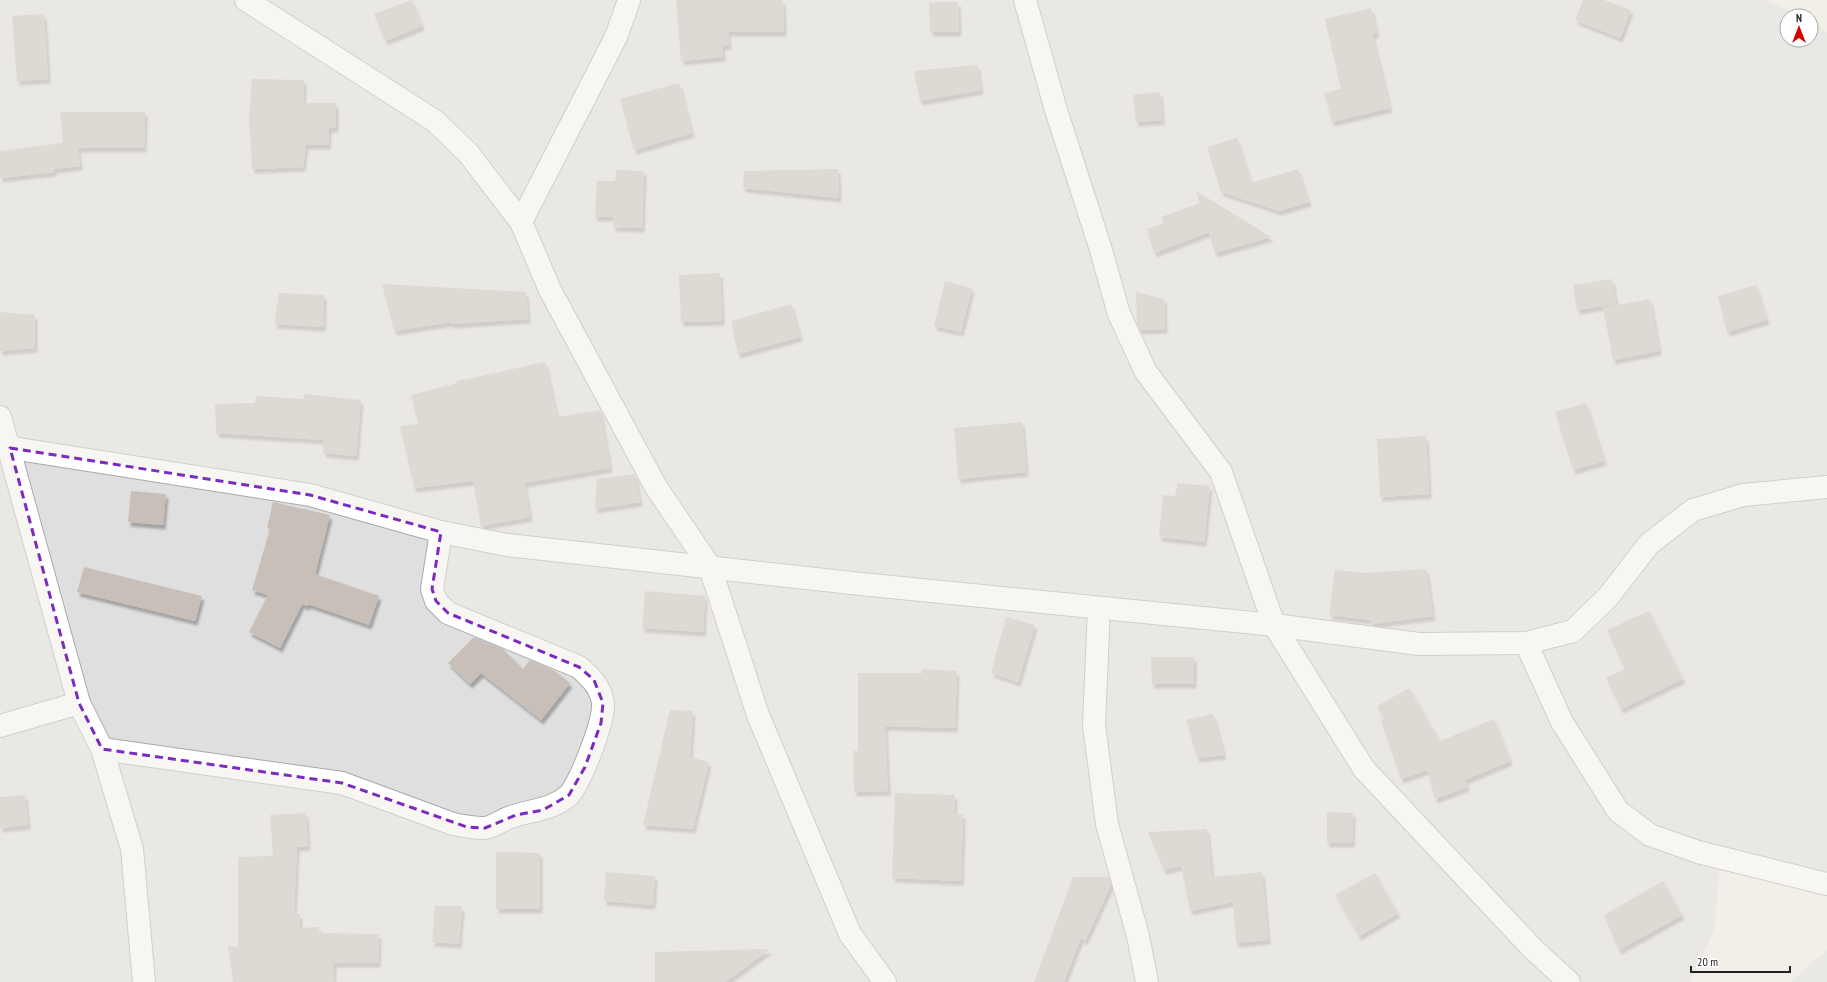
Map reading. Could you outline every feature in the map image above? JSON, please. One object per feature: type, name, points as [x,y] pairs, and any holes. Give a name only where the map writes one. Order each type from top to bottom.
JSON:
[{"type":"street","points":[[246,0],[435,121],[468,153],[521,222],[550,290],[656,487],[710,567],[758,715],[850,934],[885,982]]},
{"type":"street","points":[[521,222],[616,37],[629,0]]},
{"type":"street","points":[[1025,0],[1056,110],[1101,250],[1119,314],[1146,372],[1221,472],[1274,625],[1364,769],[1533,949],[1569,982]]},
{"type":"street","points":[[0,417],[5,447],[79,703],[102,748],[132,849],[144,982]]},
{"type":"street","points":[[5,447],[310,495],[441,532],[507,545],[1099,608],[1274,625],[1419,644],[1526,643],[1573,631],[1608,597],[1649,544],[1693,510],[1743,495],[1827,487]]},
{"type":"street","points":[[102,748],[342,783],[453,824],[467,826],[485,828],[497,824],[506,818],[543,810],[558,804],[569,795],[585,767],[601,723],[603,703],[594,680],[579,667],[448,613],[436,601],[432,589],[441,532]]},
{"type":"street","points":[[1099,608],[1094,724],[1107,824],[1138,936],[1147,982]]},
{"type":"street","points":[[1526,643],[1562,722],[1618,811],[1650,835],[1698,852],[1827,884]]},
{"type":"street","points":[[0,726],[79,703]]},
{"type":"highlighted area","points":[[10,448],[310,495],[441,532],[432,589],[436,601],[448,613],[579,667],[594,680],[603,703],[601,723],[585,767],[569,795],[543,810],[516,815],[485,828],[467,827],[342,783],[102,749],[79,703]]},
{"type":"shaded area","points":[[0,0],[1767,0],[1782,8],[1779,8],[1779,48],[1819,48],[1819,28],[1827,32],[1827,881],[1720,869],[1714,931],[1690,982],[0,982]]},
{"type":"shaded area","points":[[1827,950],[1827,982],[1790,982]]},
{"type":"building","points":[[412,0],[422,26],[385,41],[374,14]]},
{"type":"building","points":[[676,0],[783,0],[784,32],[728,32],[729,45],[722,46],[723,57],[681,61]]},
{"type":"building","points":[[1583,0],[1604,0],[1631,10],[1620,38],[1575,20]]},
{"type":"building","points":[[958,2],[959,32],[930,32],[929,3]]},
{"type":"building","points":[[1371,8],[1377,33],[1372,34],[1390,108],[1332,122],[1324,93],[1341,89],[1325,19]]},
{"type":"building","points":[[44,14],[48,79],[17,81],[12,16]]},
{"type":"building","points":[[977,65],[981,90],[920,101],[914,71]]},
{"type":"building","points":[[252,79],[304,80],[303,103],[336,103],[336,128],[329,128],[328,145],[306,145],[303,167],[252,169],[249,119]]},
{"type":"building","points":[[679,83],[692,133],[634,150],[620,99]]},
{"type":"building","points":[[1160,92],[1162,120],[1136,122],[1133,95]]},
{"type":"building","points":[[60,112],[145,112],[144,148],[78,148],[80,166],[54,169],[54,172],[0,178],[0,151],[63,143]]},
{"type":"building","points":[[1237,138],[1251,183],[1298,169],[1309,202],[1279,211],[1221,192],[1207,147]]},
{"type":"building","points":[[838,169],[839,198],[743,188],[744,171]]},
{"type":"building","points":[[616,170],[644,171],[642,228],[613,227],[614,217],[595,217],[597,181],[615,181]]},
{"type":"building","points":[[1196,191],[1271,237],[1215,253],[1209,232],[1154,253],[1147,229],[1164,223],[1161,217],[1200,203]]},
{"type":"building","points":[[720,273],[722,321],[681,322],[679,275]]},
{"type":"building","points":[[1612,279],[1616,304],[1577,310],[1573,285]]},
{"type":"building","points":[[945,281],[972,288],[961,332],[934,326]]},
{"type":"building","points":[[382,284],[526,292],[528,319],[451,324],[451,322],[394,331]]},
{"type":"building","points":[[1756,285],[1767,320],[1727,332],[1718,296]]},
{"type":"building","points":[[1136,292],[1164,299],[1165,329],[1140,330],[1137,324]]},
{"type":"building","points":[[279,293],[324,295],[323,327],[274,324]]},
{"type":"building","points":[[1650,299],[1659,351],[1613,360],[1603,308]]},
{"type":"building","points":[[791,304],[800,337],[738,354],[731,321]]},
{"type":"building","points":[[0,312],[35,315],[35,348],[0,351]]},
{"type":"building","points":[[545,362],[557,417],[600,410],[610,468],[524,483],[530,517],[481,526],[473,481],[414,488],[400,426],[418,424],[411,395],[457,383],[457,381]]},
{"type":"building","points":[[304,394],[361,400],[356,456],[323,453],[324,440],[216,433],[215,404],[255,403],[256,396],[304,399]]},
{"type":"building","points":[[1586,403],[1604,461],[1573,470],[1555,412]]},
{"type":"building","points":[[1022,422],[1026,472],[958,479],[954,428]]},
{"type":"building","points":[[1426,436],[1429,494],[1380,497],[1377,439]]},
{"type":"building","points":[[635,474],[640,502],[595,509],[597,479]]},
{"type":"building","points":[[1178,483],[1210,486],[1204,542],[1159,537],[1163,495],[1175,496]]},
{"type":"building","points":[[131,491],[166,494],[163,525],[128,522]]},
{"type":"building","points":[[273,502],[330,515],[315,574],[379,596],[369,625],[308,604],[307,606],[302,604],[280,648],[249,632],[268,595],[252,590],[270,529],[267,528]]},
{"type":"building","points":[[84,567],[202,596],[195,621],[77,592]]},
{"type":"building","points":[[1426,569],[1433,616],[1371,624],[1371,620],[1329,615],[1335,570],[1366,573]]},
{"type":"building","points":[[645,591],[705,596],[703,632],[642,628]]},
{"type":"building","points":[[1649,611],[1683,679],[1621,709],[1606,678],[1625,669],[1607,630]]},
{"type":"building","points":[[1006,617],[1035,625],[1018,682],[991,673]]},
{"type":"building","points":[[474,637],[503,649],[523,669],[530,660],[555,671],[570,683],[541,720],[481,673],[470,684],[448,663]]},
{"type":"building","points":[[1151,657],[1194,657],[1194,684],[1152,684]]},
{"type":"building","points":[[922,669],[957,671],[955,728],[885,726],[888,791],[854,792],[853,751],[858,751],[858,673],[922,673]]},
{"type":"building","points":[[1409,688],[1440,741],[1494,719],[1510,761],[1465,780],[1467,787],[1435,799],[1427,770],[1401,779],[1381,721],[1384,719],[1377,706]]},
{"type":"building","points":[[670,710],[693,711],[690,757],[709,762],[693,829],[643,825]]},
{"type":"building","points":[[1213,714],[1224,755],[1197,758],[1186,720]]},
{"type":"building","points":[[895,793],[955,795],[954,814],[963,814],[961,881],[892,878]]},
{"type":"building","points":[[25,795],[28,825],[0,828],[0,797]]},
{"type":"building","points":[[1327,812],[1353,813],[1352,843],[1327,843]]},
{"type":"building","points":[[306,813],[308,846],[297,847],[294,914],[300,914],[300,928],[319,927],[319,933],[379,934],[378,963],[334,963],[333,982],[233,982],[228,946],[238,947],[238,857],[273,856],[270,815]]},
{"type":"building","points":[[1207,829],[1212,877],[1262,872],[1268,940],[1236,943],[1233,902],[1190,911],[1181,866],[1164,870],[1148,832]]},
{"type":"building","points":[[496,852],[540,853],[540,909],[496,909]]},
{"type":"building","points":[[606,872],[655,876],[653,905],[604,901]]},
{"type":"building","points":[[1375,873],[1398,913],[1359,936],[1335,895]]},
{"type":"building","points":[[1073,877],[1109,877],[1111,885],[1085,941],[1081,938],[1064,982],[1034,982]]},
{"type":"building","points":[[1663,881],[1682,915],[1619,950],[1604,915]]},
{"type":"building","points":[[435,906],[462,906],[459,944],[432,942]]},
{"type":"building","points":[[770,949],[725,982],[655,982],[655,952]]}]
